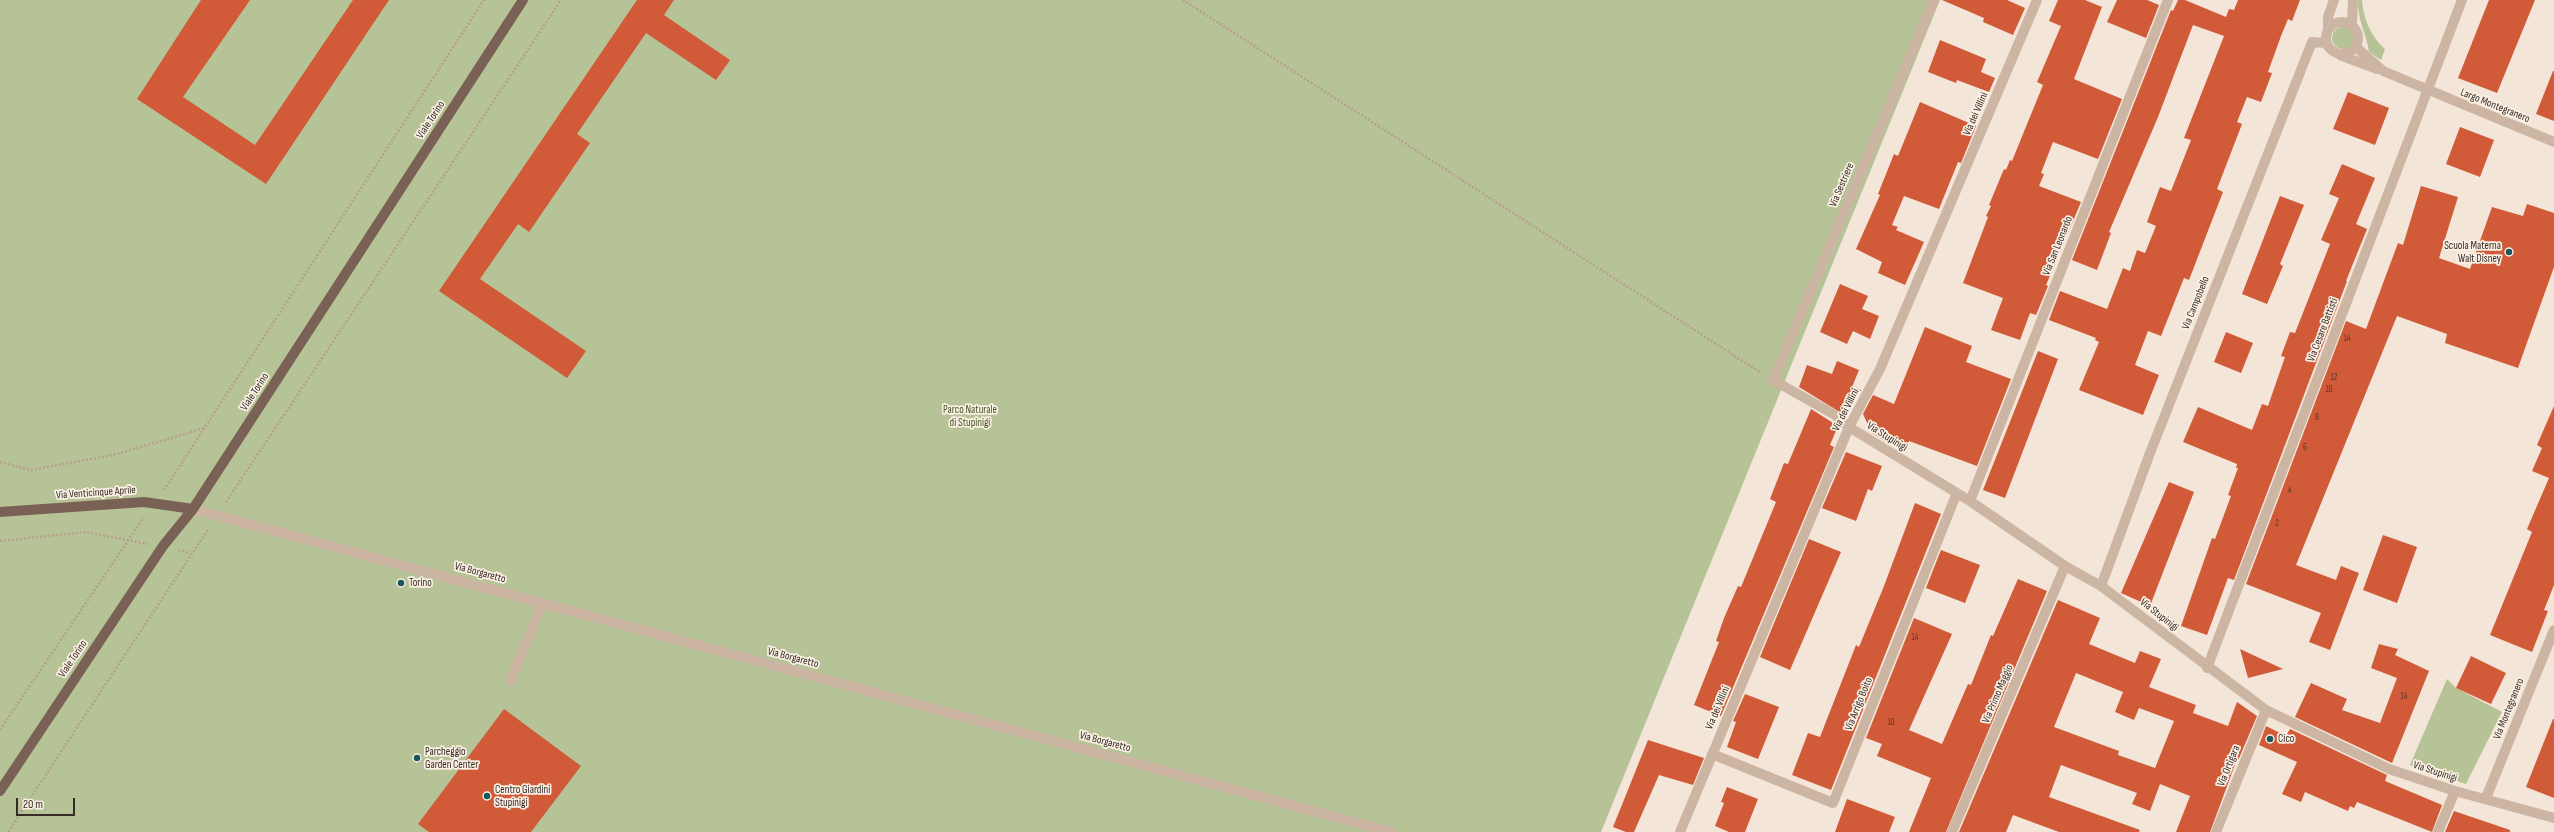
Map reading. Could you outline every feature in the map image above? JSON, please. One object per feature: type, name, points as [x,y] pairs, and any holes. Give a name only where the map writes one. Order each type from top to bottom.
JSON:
[{"type":"main road","name":"Viale Torino","points":[[0,791],[163,546],[193,509],[522,0]]},
{"type":"main road","name":"Via Venticinque Aprile","points":[[0,512],[129,502],[154,503],[193,509]]},
{"type":"street","name":"Via Sestriere","points":[[1773,380],[1934,0]]},
{"type":"street","name":"Via dei Villini","points":[[1680,832],[1849,427],[1880,369],[2037,0]]},
{"type":"street","name":"Via San Leonardo","points":[[1970,501],[2168,0]]},
{"type":"street","points":[[2328,29],[2328,17],[2334,0]]},
{"type":"street","points":[[2340,55],[2352,51],[2356,47],[2359,38],[2352,25],[2353,0]]},
{"type":"street","name":"Via Cesare Battisti","points":[[2207,668],[2462,0]]},
{"type":"street","points":[[2352,25],[2342,21],[2332,25],[2328,29],[2325,35],[2326,43],[2332,51],[2383,71],[2426,91]]},
{"type":"street","name":"Via Campobello","points":[[2101,586],[2150,453],[2312,42],[2326,43]]},
{"type":"street","points":[[2356,47],[2383,71]]},
{"type":"street","name":"Largo Montegranero","points":[[2426,91],[2554,142]]},
{"type":"street","name":"Via Stupinigi","points":[[1773,380],[1835,415],[1849,427],[1956,495],[1970,501],[2065,566],[2101,586],[2207,668],[2266,710],[2389,769],[2455,791],[2486,798],[2554,818]]},
{"type":"street","name":"Via Arrigo Boito","points":[[1712,754],[1832,803],[1956,495]]},
{"type":"street","name":"Via Borgaretto","points":[[193,509],[1388,831]]},
{"type":"street","name":"Via Primo Maggio","points":[[1952,832],[2065,566]]},
{"type":"street","points":[[510,681],[543,603]]},
{"type":"street","name":"Via Montegranero","points":[[2486,798],[2554,630]]},
{"type":"street","name":"Via Ortigara","points":[[2216,832],[2266,710]]},
{"type":"street","points":[[2438,832],[2455,791]]},
{"type":"path","points":[[0,730],[128,540],[177,472],[484,0]]},
{"type":"path","points":[[8,832],[190,553],[218,515],[561,0]]},
{"type":"path","points":[[1183,0],[1773,380]]},
{"type":"path","points":[[0,462],[31,470],[113,455],[205,428]]},
{"type":"path","points":[[0,541],[86,532],[163,546],[190,553]]},
{"type":"green space","name":"Parco Naturale di Stupinigi","points":[[0,0],[1940,0],[1601,832],[0,832]]},
{"type":"green space","points":[[2358,0],[2362,0],[2364,14],[2372,33],[2385,49],[2381,60],[2369,52],[2360,20]]},
{"type":"green space","points":[[2343,27],[2347,28],[2353,34],[2353,42],[2347,48],[2343,49],[2339,48],[2333,42],[2332,38],[2333,34],[2339,28]]},
{"type":"green space","points":[[2447,679],[2456,688],[2502,712],[2466,784],[2410,765]]},
{"type":"building","points":[[201,0],[250,0],[183,97],[255,145],[353,0],[389,0],[266,184],[137,99]]},
{"type":"building","points":[[637,0],[674,0],[664,15],[730,60],[716,80],[646,33],[577,134],[590,143],[529,232],[518,224],[480,279],[586,351],[567,378],[439,291]]},
{"type":"building","points":[[1942,0],[2007,0],[2025,8],[2013,35],[1983,22],[1984,18]]},
{"type":"building","points":[[2058,0],[2085,0],[2102,7],[2074,79],[2122,99],[2098,159],[2053,142],[2041,173],[2044,174],[2039,186],[2081,202],[2046,285],[2048,286],[2036,315],[2030,313],[2020,340],[1991,330],[2003,298],[1963,283],[1988,217],[1986,216],[1991,206],[1989,205],[2004,169],[2006,170],[2010,160],[2012,161],[2043,85],[2037,82],[2061,26],[2049,21]]},
{"type":"building","points":[[2117,0],[2147,0],[2159,5],[2146,38],[2107,22]]},
{"type":"building","points":[[2178,0],[2185,0],[2226,17],[2229,9],[2234,10],[2238,0],[2300,0],[2292,21],[2288,19],[2281,36],[2268,72],[2272,73],[2261,102],[2247,97],[2237,122],[2242,124],[2217,189],[2223,192],[2189,280],[2184,278],[2161,336],[2148,331],[2135,365],[2159,375],[2143,415],[2079,390],[2099,342],[2095,340],[2096,338],[2049,320],[2060,291],[2107,309],[2123,268],[2130,271],[2137,250],[2145,253],[2156,226],[2147,222],[2160,187],[2171,191],[2191,140],[2184,138],[2224,36],[2193,25],[2158,117],[2109,232],[2111,233],[2097,270],[2072,260],[2171,10],[2173,11]]},
{"type":"building","points":[[2489,0],[2535,0],[2497,93],[2458,78]]},
{"type":"building","points":[[1940,40],[1986,59],[1981,72],[1995,78],[1989,92],[1957,80],[1956,83],[1928,72]]},
{"type":"building","points":[[2554,71],[2554,121],[2536,114]]},
{"type":"building","points":[[2348,92],[2389,108],[2375,145],[2333,129]]},
{"type":"building","points":[[1920,102],[1976,126],[1961,163],[1958,162],[1939,209],[1904,196],[1892,225],[1898,227],[1896,230],[1924,242],[1905,285],[1878,273],[1882,262],[1856,249],[1880,195],[1878,194],[1894,154],[1898,156]]},
{"type":"building","points":[[2460,127],[2494,140],[2480,177],[2446,164]]},
{"type":"building","points":[[2342,164],[2375,178],[2356,224],[2367,229],[2346,281],[2234,580],[2228,578],[2207,635],[2181,626],[2212,538],[2215,539],[2231,496],[2228,495],[2238,468],[2236,468],[2237,464],[2183,442],[2198,407],[2252,430],[2262,404],[2268,406],[2285,357],[2281,356],[2290,332],[2295,333],[2330,244],[2321,240],[2339,198],[2329,194]]},
{"type":"building","points":[[2421,186],[2458,197],[2439,258],[2470,269],[2492,207],[2523,216],[2527,204],[2554,213],[2554,267],[2518,368],[2445,343],[2447,334],[2397,316],[2296,565],[2336,580],[2341,566],[2359,573],[2330,650],[2309,642],[2321,613],[2246,584],[2346,321],[2366,329],[2398,243],[2403,245]]},
{"type":"building","points":[[2280,196],[2304,205],[2280,264],[2283,266],[2267,304],[2242,294]]},
{"type":"building","points":[[1840,284],[1868,296],[1862,309],[1879,316],[1870,339],[1853,331],[1847,344],[1820,332]]},
{"type":"building","points":[[1925,327],[1972,346],[1966,362],[2011,379],[1977,466],[1909,441],[1906,447],[1893,441],[1891,445],[1872,433],[1863,414],[1873,395],[1894,404]]},
{"type":"building","points":[[2226,332],[2253,343],[2241,373],[2214,362]]},
{"type":"building","points":[[2038,351],[2058,359],[2005,498],[1983,490]]},
{"type":"building","points":[[1837,361],[1859,370],[1852,387],[1861,390],[1856,399],[1853,391],[1843,414],[1799,387],[1807,365],[1832,374]]},
{"type":"building","points":[[2554,406],[2554,585],[2544,610],[2548,611],[2532,652],[2490,635],[2532,532],[2527,529],[2549,478],[2532,471],[2542,448],[2537,445]]},
{"type":"building","points":[[1811,409],[1838,426],[1830,445],[1834,447],[1721,716],[1694,705],[1719,642],[1716,641],[1724,618],[1738,586],[1741,587],[1776,502],[1770,499],[1784,463],[1788,464]]},
{"type":"building","points":[[1846,452],[1882,466],[1872,491],[1868,489],[1856,521],[1822,508]]},
{"type":"building","points":[[2169,482],[2194,492],[2150,606],[2121,593]]},
{"type":"building","points":[[1915,503],[1941,514],[1831,790],[1792,775],[1808,733],[1820,737],[1856,645],[1859,647],[1884,586]]},
{"type":"building","points":[[2383,535],[2417,547],[2397,603],[2363,590]]},
{"type":"building","points":[[1809,539],[1841,552],[1790,670],[1760,657]]},
{"type":"building","points":[[1941,550],[1980,565],[1965,603],[1926,588]]},
{"type":"building","points":[[2018,579],[2047,591],[1946,832],[1909,832],[1931,778],[1877,756],[1882,744],[1866,738],[1914,618],[1952,634],[1909,730],[1942,744],[1968,684],[1971,685],[1991,635],[1993,636]]},
{"type":"building","points":[[2058,600],[2100,618],[2089,644],[2135,663],[2140,651],[2161,659],[2149,687],[2196,705],[2193,713],[2228,726],[2237,702],[2257,716],[2237,763],[2236,762],[2210,832],[2176,832],[2190,796],[2160,784],[2150,811],[2132,804],[2137,793],[2061,765],[2049,797],[2140,830],[2139,832],[2059,832],[2013,815],[2006,832],[1959,832]],"holes":[[[2076,673],[2123,692],[2115,712],[2134,720],[2139,708],[2174,721],[2155,768],[2118,755],[2119,751],[2054,727]]]},
{"type":"building","points":[[2379,644],[2398,649],[2395,655],[2429,671],[2392,763],[2295,717],[2311,683],[2347,699],[2342,710],[2380,723],[2397,678],[2371,668]]},
{"type":"building","points":[[2240,649],[2283,669],[2248,678]]},
{"type":"building","points":[[2471,656],[2506,673],[2491,704],[2456,688]]},
{"type":"building","points":[[1745,694],[1779,707],[1758,759],[1727,747],[1736,722],[1733,721]]},
{"type":"building","points":[[504,709],[581,766],[531,832],[429,832],[418,824]]},
{"type":"building","points":[[2554,719],[2554,798],[2526,787]]},
{"type":"building","points":[[2266,726],[2286,736],[2290,729],[2387,775],[2385,781],[2442,805],[2432,832],[2357,802],[2354,808],[2350,806],[2348,811],[2305,792],[2301,802],[2282,794],[2297,762],[2259,745]]},
{"type":"building","points":[[1648,740],[1704,758],[1693,785],[1659,775],[1634,832],[1626,832],[1613,827]]},
{"type":"building","points":[[1727,787],[1758,799],[1745,832],[1729,832],[1715,826],[1724,803],[1721,802]]},
{"type":"building","points":[[1847,799],[1895,817],[1889,832],[1835,832]]},
{"type":"building","points":[[2454,811],[2510,830],[2510,832],[2445,832]]},
{"type":"place","name":"Scuola Materna Walt Disney","points":[[2509,252]]},
{"type":"place","name":"Torino","points":[[401,583]]},
{"type":"place","name":"Cico","points":[[2270,739]]},
{"type":"place","name":"Parcheggio Garden Center","points":[[417,758]]},
{"type":"place","name":"Centro Giardini Stupinigi","points":[[487,796]]}]
